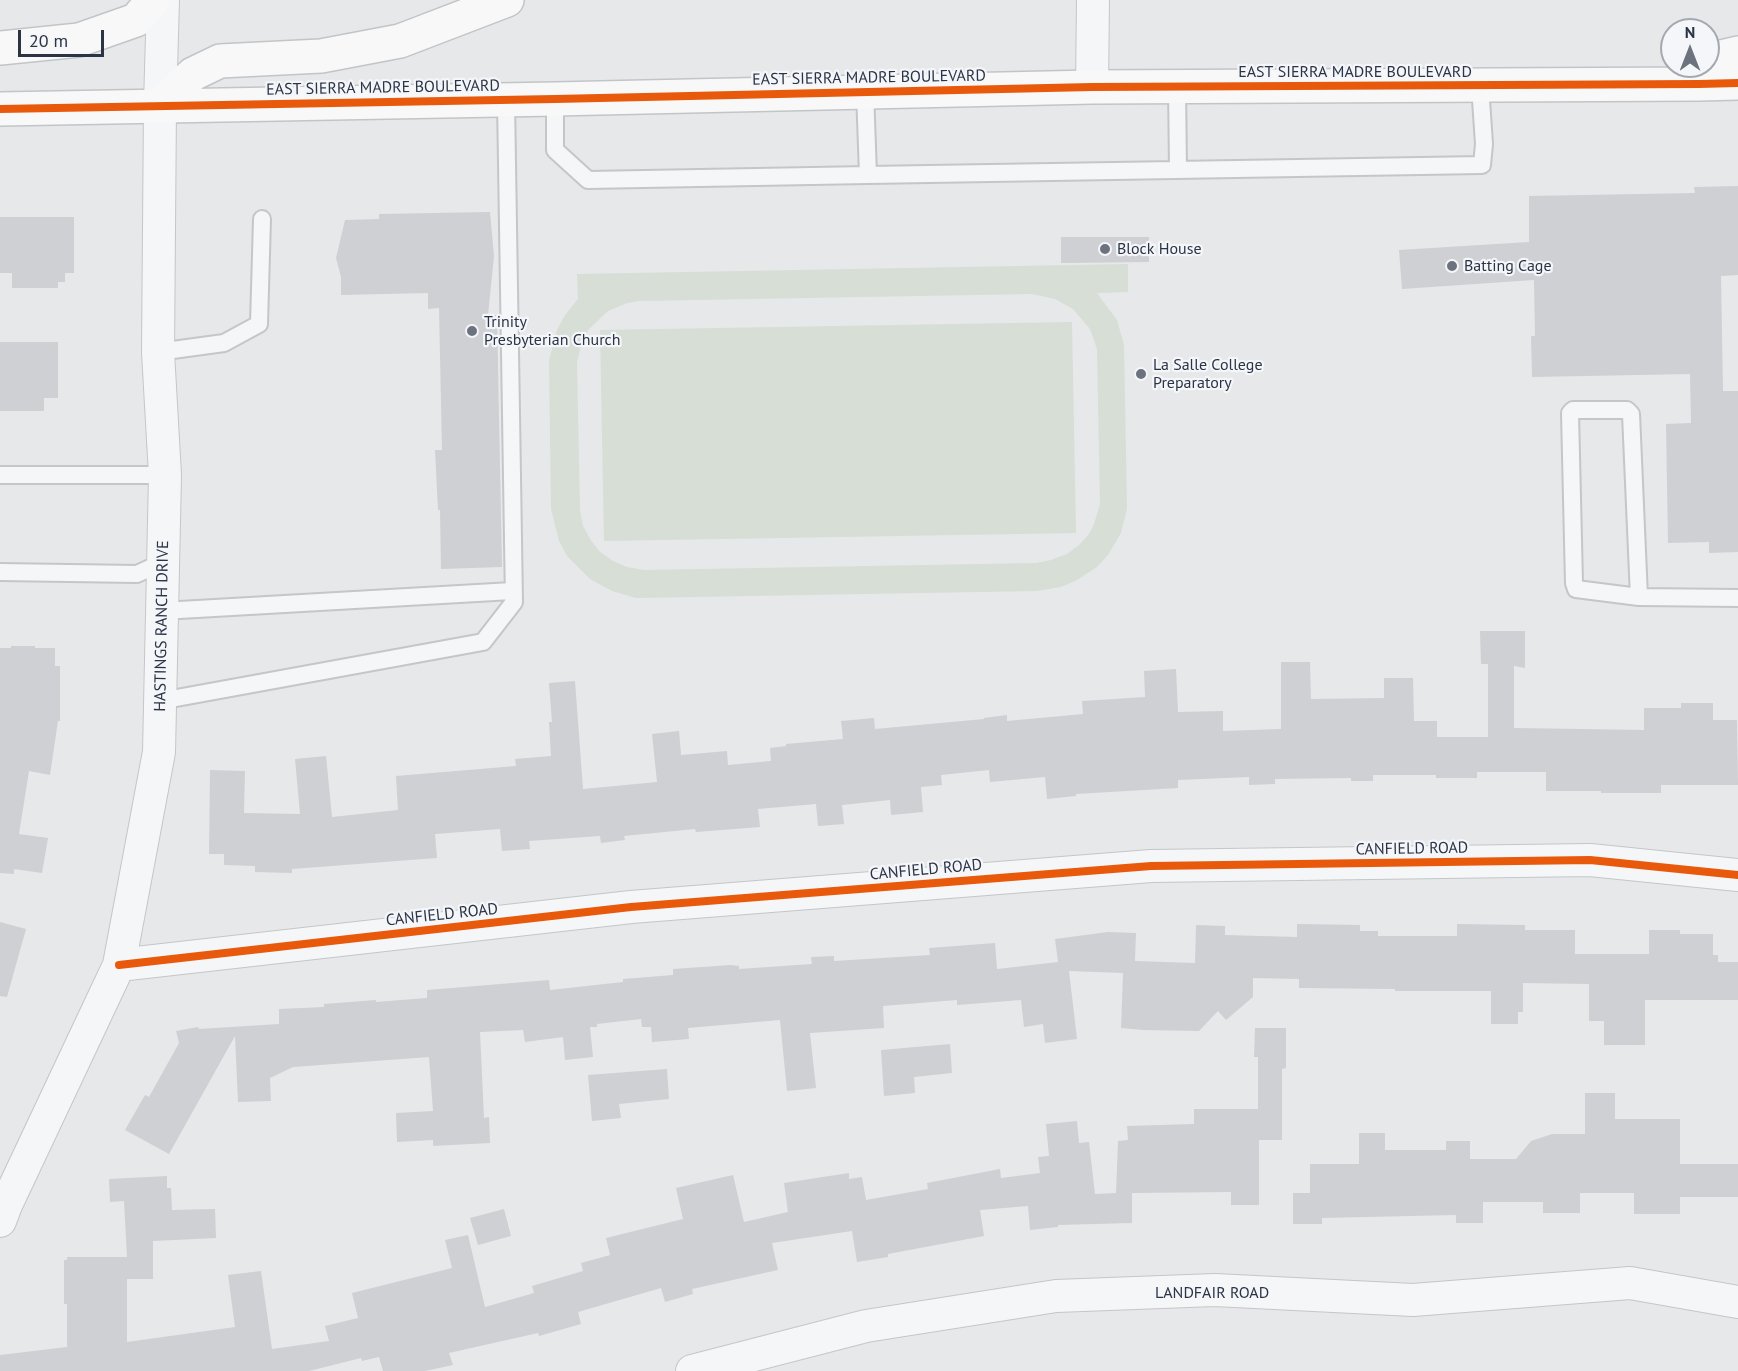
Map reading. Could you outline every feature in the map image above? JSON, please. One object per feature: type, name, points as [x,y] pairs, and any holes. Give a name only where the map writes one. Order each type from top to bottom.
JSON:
[{"type":"main road","points":[[0,48],[79,40],[136,20],[153,0]]},
{"type":"main road","points":[[160,105],[193,74],[220,62],[321,56],[400,40],[507,0]]},
{"type":"main road","points":[[1720,57],[1738,53]]},
{"type":"main road","points":[[1603,84],[1660,71]]},
{"type":"main road","name":"EAST SIERRA MADRE BOULEVARD","points":[[0,109],[1092,87],[1738,82]]},
{"type":"street","name":"HASTINGS RANCH DRIVE","points":[[0,1221],[119,965],[159,752],[165,475],[158,352],[163,0]]},
{"type":"street","points":[[1092,87],[1093,0]]},
{"type":"street","name":"CANFIELD ROAD","points":[[119,965],[631,908],[1151,866],[1590,860],[1738,875]]},
{"type":"street","name":"LANDFAIR ROAD","points":[[692,1371],[867,1326],[1056,1296],[1215,1290],[1413,1300],[1630,1283],[1738,1302]]},
{"type":"lane","points":[[555,99],[555,150],[588,180],[1482,165],[1484,144],[1480,85]]},
{"type":"lane","points":[[1177,86],[1178,170]]},
{"type":"lane","points":[[865,92],[868,175]]},
{"type":"lane","points":[[160,701],[483,642],[514,602],[512,591],[506,100]]},
{"type":"lane","points":[[158,352],[224,343],[259,324],[262,219]]},
{"type":"lane","points":[[1640,597],[1631,414],[1627,410],[1573,410],[1570,413],[1575,587],[1580,591],[1640,597],[1738,598]]},
{"type":"lane","points":[[0,475],[165,475]]},
{"type":"lane","points":[[0,572],[137,574],[163,562]]},
{"type":"lane","points":[[162,611],[512,591]]},
{"type":"shaded area","points":[[1128,264],[1128,292],[1097,293],[1117,320],[1124,345],[1127,509],[1121,533],[1108,555],[1097,567],[1061,587],[1037,591],[636,598],[612,591],[590,579],[567,556],[559,541],[551,509],[549,361],[557,330],[578,299],[577,274]],"holes":[[[1032,294],[1055,299],[1073,309],[1090,329],[1097,349],[1100,504],[1089,534],[1067,554],[1036,563],[644,570],[627,567],[599,551],[583,526],[580,511],[577,362],[582,342],[589,329],[608,311],[639,301]]]},
{"type":"shaded area","points":[[1072,322],[1076,533],[604,541],[600,330]]},
{"type":"building","points":[[1738,186],[1738,275],[1721,276],[1723,391],[1738,391],[1738,552],[1709,553],[1709,542],[1668,543],[1666,424],[1691,423],[1690,374],[1532,377],[1531,336],[1535,336],[1534,280],[1402,289],[1399,250],[1529,242],[1529,196],[1695,193],[1694,187]]},
{"type":"building","points":[[490,212],[494,256],[488,315],[497,315],[502,567],[441,569],[440,510],[438,510],[435,450],[442,450],[439,308],[428,309],[428,293],[341,295],[341,277],[336,258],[345,220],[379,219],[379,214]]},
{"type":"building","points":[[0,217],[74,217],[74,273],[65,273],[65,282],[58,282],[58,288],[12,288],[12,273],[0,273]]},
{"type":"building","name":"Block House","points":[[1061,237],[1149,237],[1149,262],[1061,263]]},
{"type":"building","points":[[0,342],[58,342],[58,398],[44,398],[44,411],[0,411]]},
{"type":"building","points":[[1480,631],[1525,631],[1525,668],[1514,666],[1514,728],[1644,730],[1644,708],[1681,708],[1681,703],[1713,703],[1713,720],[1737,720],[1738,785],[1661,785],[1661,793],[1546,791],[1546,772],[1477,772],[1477,778],[1436,778],[1436,775],[1373,775],[1373,781],[1351,781],[1351,778],[1275,779],[1275,784],[1249,785],[1249,777],[1178,780],[1178,788],[1076,794],[1076,796],[1047,799],[1045,777],[990,782],[989,770],[941,775],[942,785],[921,787],[923,812],[891,815],[890,800],[842,805],[844,824],[818,826],[816,804],[758,809],[760,827],[696,832],[695,829],[624,836],[625,840],[601,843],[600,836],[529,841],[530,849],[502,851],[500,829],[435,834],[437,858],[292,869],[292,873],[255,872],[255,866],[224,865],[224,854],[209,854],[210,770],[245,771],[244,813],[300,814],[295,759],[326,756],[332,817],[398,810],[396,776],[516,766],[515,759],[551,756],[549,722],[552,722],[549,683],[575,681],[583,789],[657,782],[652,734],[679,731],[681,755],[727,751],[728,765],[771,761],[770,748],[786,746],[786,744],[843,739],[841,721],[874,718],[875,729],[1007,715],[1007,721],[1083,714],[1082,701],[1145,697],[1144,671],[1176,669],[1178,712],[1223,711],[1223,731],[1281,729],[1281,662],[1310,662],[1311,699],[1384,698],[1384,678],[1413,678],[1414,721],[1437,721],[1437,737],[1488,737],[1488,664],[1481,664]]},
{"type":"building","points":[[11,646],[55,648],[55,666],[60,666],[60,721],[58,721],[50,775],[29,771],[19,834],[48,838],[42,873],[14,869],[14,874],[0,873],[0,648],[11,648]]},
{"type":"building","points":[[0,922],[26,929],[7,997],[0,996]]},
{"type":"building","points":[[1297,924],[1360,925],[1360,931],[1378,931],[1378,936],[1457,936],[1457,924],[1525,925],[1525,930],[1575,930],[1575,954],[1649,954],[1649,930],[1680,930],[1680,934],[1713,934],[1713,955],[1718,955],[1718,962],[1738,962],[1738,1000],[1645,1000],[1645,1045],[1604,1045],[1604,1021],[1589,1021],[1589,984],[1523,983],[1523,1012],[1518,1012],[1518,1024],[1491,1024],[1491,991],[1299,988],[1299,979],[1253,978],[1253,997],[1226,1020],[1218,1011],[1199,1031],[1143,1030],[1121,1028],[1123,973],[1069,971],[1077,1039],[1045,1043],[1043,1024],[1024,1027],[1021,1000],[957,1005],[957,1000],[883,1006],[884,1028],[810,1033],[816,1088],[787,1091],[780,1020],[688,1028],[689,1039],[652,1042],[651,1027],[642,1027],[641,1019],[597,1024],[597,1027],[590,1027],[593,1057],[565,1060],[563,1037],[525,1042],[523,1030],[480,1032],[484,1118],[489,1117],[490,1143],[433,1146],[433,1140],[397,1142],[396,1113],[433,1111],[429,1057],[293,1067],[270,1078],[271,1101],[238,1102],[235,1036],[169,1154],[125,1130],[145,1095],[149,1097],[179,1043],[176,1031],[198,1027],[199,1029],[279,1024],[279,1009],[427,998],[427,990],[549,980],[550,990],[623,982],[623,979],[673,975],[673,969],[731,965],[739,966],[739,969],[812,964],[811,957],[834,956],[834,961],[930,955],[929,948],[995,943],[997,969],[1058,962],[1055,939],[1108,932],[1136,933],[1135,961],[1195,963],[1196,925],[1225,926],[1225,935],[1297,937]]},
{"type":"building","points":[[1255,1028],[1286,1028],[1286,1068],[1282,1069],[1282,1140],[1259,1140],[1259,1205],[1231,1205],[1231,1192],[1132,1193],[1132,1223],[1058,1225],[1058,1227],[1030,1230],[1028,1206],[980,1210],[984,1236],[857,1262],[852,1231],[772,1243],[778,1270],[692,1289],[693,1294],[665,1302],[661,1288],[578,1312],[581,1324],[539,1336],[538,1333],[449,1353],[453,1365],[425,1371],[383,1371],[379,1357],[362,1361],[361,1358],[309,1371],[0,1371],[0,1355],[67,1347],[64,1260],[67,1260],[67,1257],[127,1257],[124,1201],[110,1202],[109,1179],[167,1176],[167,1188],[171,1188],[172,1210],[215,1209],[216,1238],[153,1241],[153,1279],[127,1279],[127,1342],[235,1327],[228,1275],[261,1271],[272,1349],[329,1341],[325,1326],[358,1318],[352,1293],[452,1268],[445,1240],[468,1235],[485,1307],[534,1293],[532,1286],[583,1271],[581,1263],[610,1255],[606,1238],[683,1219],[676,1188],[733,1175],[744,1222],[788,1212],[784,1183],[849,1173],[849,1179],[862,1177],[866,1200],[928,1189],[927,1183],[1000,1169],[1001,1178],[1040,1173],[1038,1157],[1049,1156],[1046,1124],[1077,1121],[1079,1143],[1089,1142],[1095,1194],[1116,1193],[1118,1141],[1128,1140],[1127,1126],[1194,1124],[1194,1109],[1258,1109],[1258,1057],[1254,1057]]},
{"type":"building","points":[[950,1044],[952,1073],[914,1077],[915,1093],[884,1096],[881,1050]]},
{"type":"building","points":[[667,1069],[669,1099],[619,1104],[621,1118],[592,1121],[588,1075]]},
{"type":"building","points":[[1585,1093],[1615,1093],[1615,1119],[1680,1119],[1680,1164],[1738,1164],[1738,1197],[1680,1197],[1680,1214],[1634,1214],[1634,1193],[1580,1193],[1580,1213],[1543,1213],[1543,1202],[1483,1202],[1483,1223],[1456,1223],[1456,1215],[1322,1218],[1322,1224],[1293,1224],[1293,1193],[1310,1193],[1310,1164],[1359,1164],[1359,1133],[1385,1133],[1385,1150],[1446,1150],[1446,1141],[1470,1141],[1470,1159],[1516,1159],[1531,1141],[1552,1134],[1585,1134]]},
{"type":"building","points":[[504,1209],[511,1236],[478,1245],[470,1218]]},
{"type":"cycle path","points":[[0,109],[1092,87],[1738,83]]},
{"type":"cycle path","points":[[119,965],[631,907],[1151,866],[1590,860],[1738,875]]},
{"type":"place","name":"Block House","points":[[1105,249]]},
{"type":"place","name":"Batting Cage","points":[[1452,266]]},
{"type":"place","name":"Trinity Presbyterian Church","points":[[472,331]]},
{"type":"place","name":"La Salle College Preparatory","points":[[1141,374]]}]
